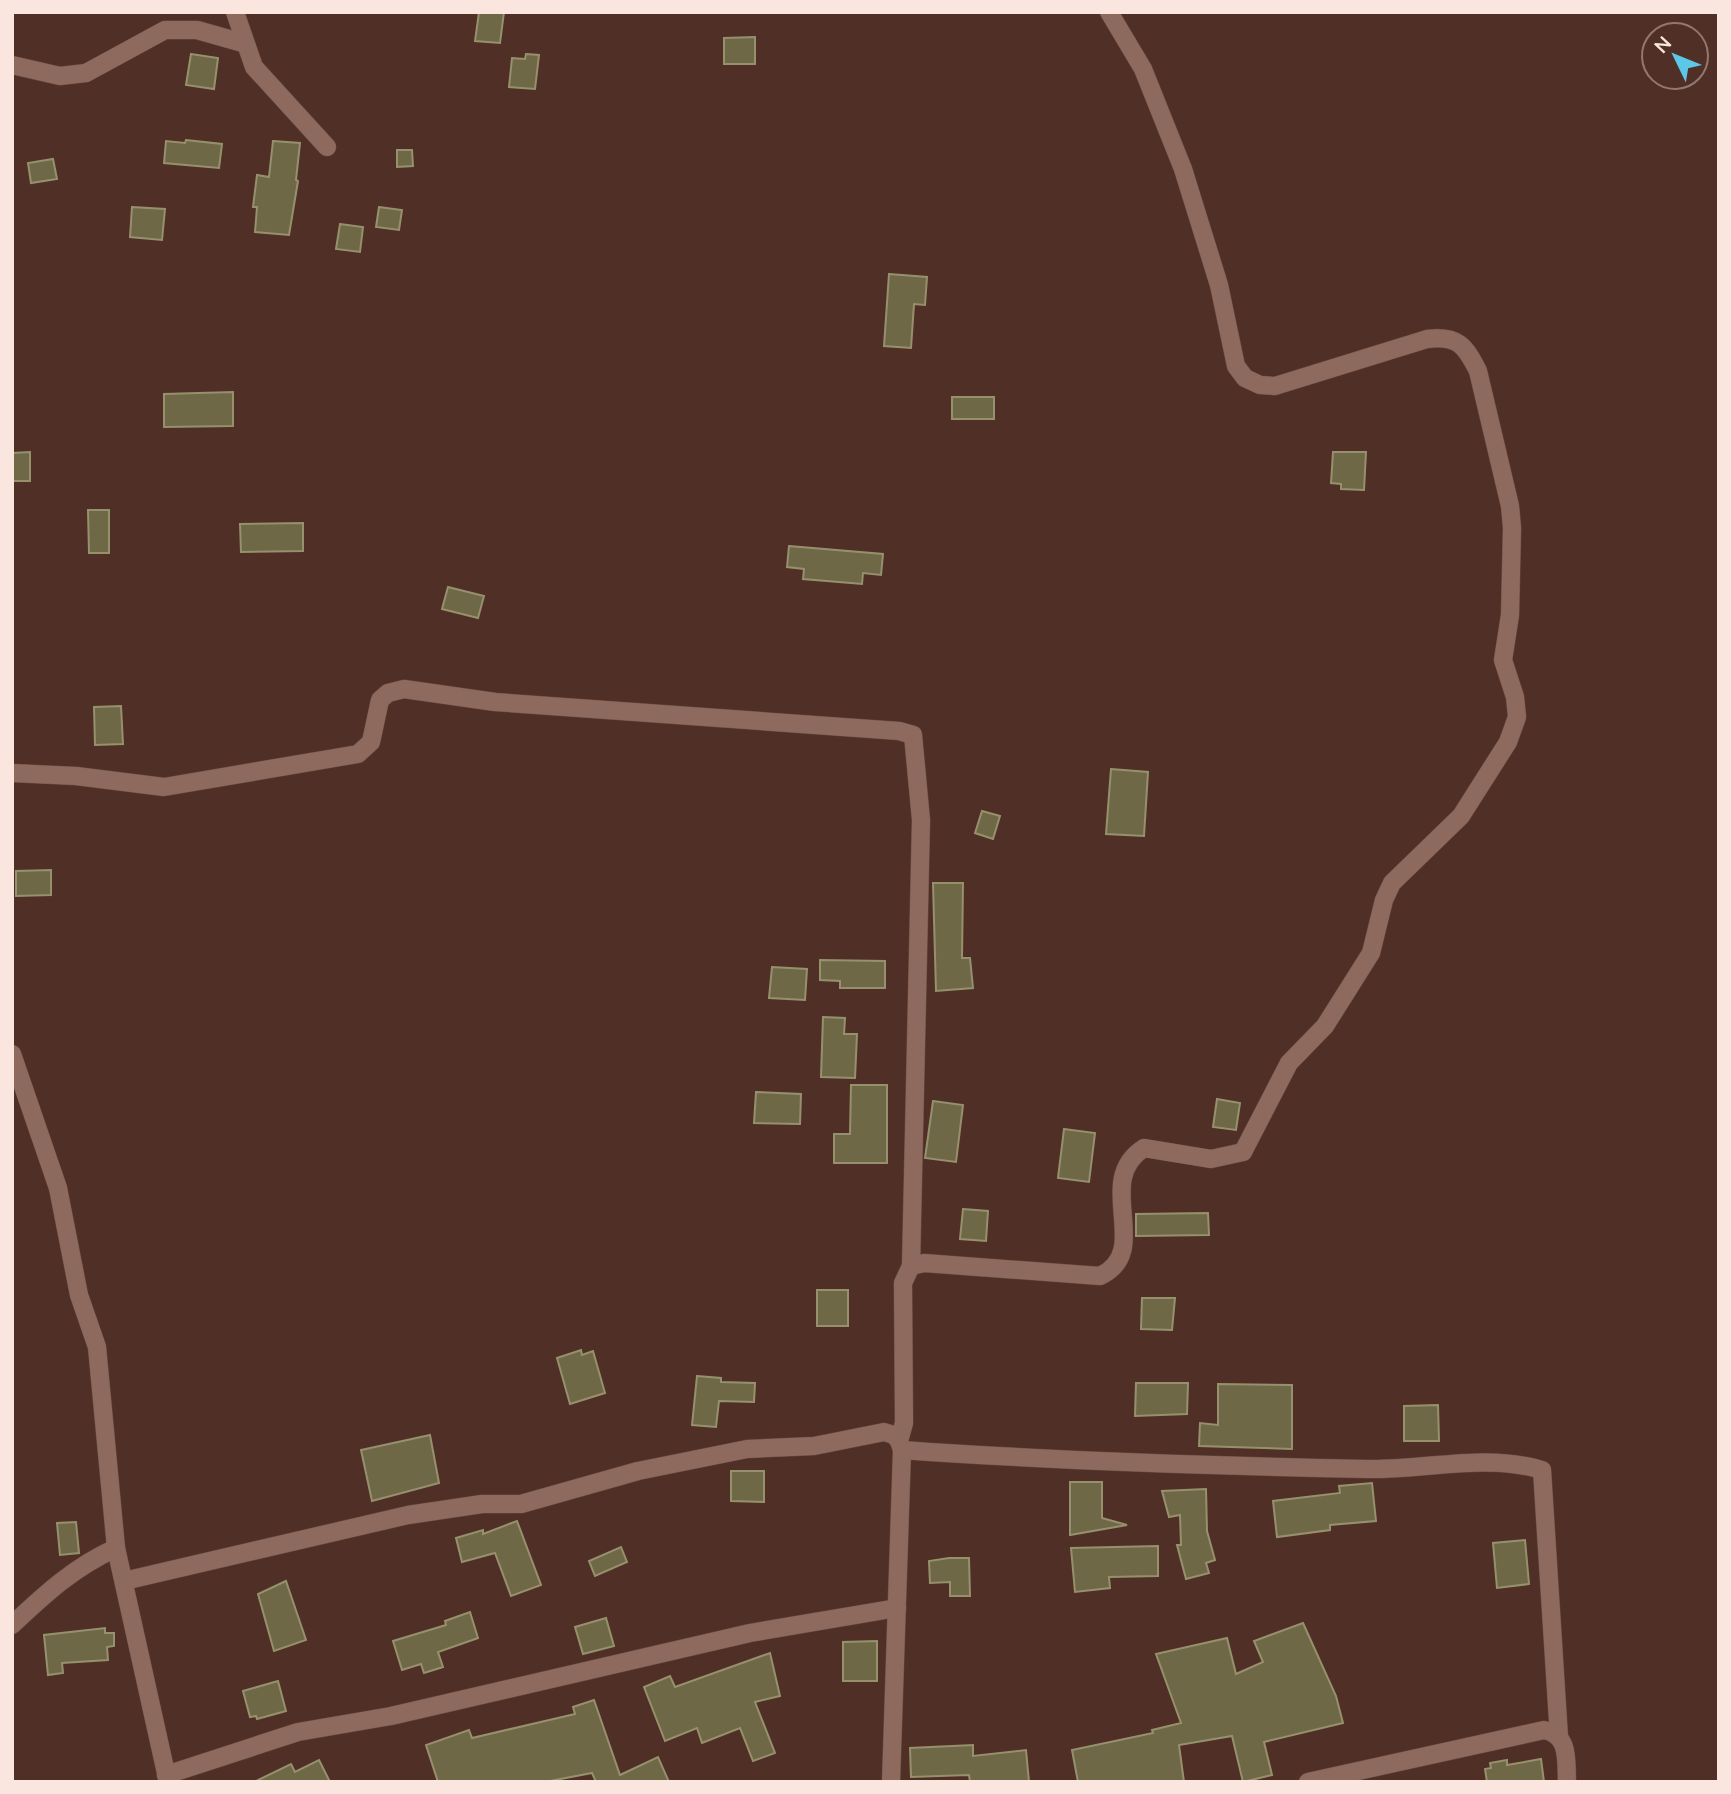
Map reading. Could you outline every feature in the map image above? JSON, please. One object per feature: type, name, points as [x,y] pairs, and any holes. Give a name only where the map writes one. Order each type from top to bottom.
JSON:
[{"type":"street","points":[[235,12],[243,43],[254,67],[327,147]]},
{"type":"street","points":[[891,1782],[901,1446],[904,1423],[905,1273],[911,1266],[925,1263],[1100,1276],[1110,1271],[1120,1260],[1124,1246],[1121,1182],[1124,1168],[1132,1156],[1144,1148],[1211,1159],[1243,1152],[1289,1063],[1325,1026],[1371,953],[1384,900],[1392,883],[1461,816],[1502,752],[1517,717],[1516,696],[1503,660],[1510,615],[1510,506],[1478,371],[1468,351],[1444,337],[1427,339],[1275,386],[1260,386],[1245,379],[1236,366],[1219,285],[1183,169],[1143,69],[1109,12]]},
{"type":"street","points":[[12,65],[60,76],[86,74],[165,30],[197,30],[243,43]]},
{"type":"street","points":[[12,773],[76,776],[164,787],[358,754],[371,742],[380,701],[388,692],[404,689],[495,702],[899,731],[913,735],[921,820],[911,1266]]},
{"type":"street","points":[[12,1054],[58,1188],[79,1295],[97,1347],[116,1548],[167,1778],[298,1732],[391,1716],[750,1633],[897,1608]]},
{"type":"street","points":[[124,1581],[408,1515],[482,1504],[521,1504],[546,1499],[577,1487],[638,1471],[747,1449],[814,1446],[884,1432],[894,1435],[901,1446]]},
{"type":"street","points":[[901,1446],[1059,1461],[1373,1469],[1513,1462],[1542,1470],[1559,1737],[1564,1745],[1567,1782]]},
{"type":"street","points":[[12,1625],[61,1580],[85,1563],[116,1548]]},
{"type":"street","points":[[1308,1782],[1544,1730],[1559,1737]]},
{"type":"building","points":[[479,12],[504,12],[500,43],[475,41]]},
{"type":"building","points":[[755,37],[755,64],[724,64],[724,38]]},
{"type":"building","points":[[191,54],[218,58],[214,89],[186,85]]},
{"type":"building","points":[[526,54],[539,55],[535,89],[509,87],[512,58],[525,59]]},
{"type":"building","points":[[186,140],[222,144],[219,168],[164,163],[166,141],[185,143]]},
{"type":"building","points":[[273,141],[300,143],[298,181],[289,235],[255,232],[257,207],[253,207],[257,175],[269,177]]},
{"type":"building","points":[[397,150],[412,150],[413,166],[397,167]]},
{"type":"building","points":[[53,159],[57,179],[31,183],[28,163]]},
{"type":"building","points":[[132,207],[165,209],[162,240],[130,237]]},
{"type":"building","points":[[379,207],[402,210],[399,230],[376,227]]},
{"type":"building","points":[[340,224],[363,227],[360,252],[336,249]]},
{"type":"building","points":[[889,274],[927,277],[925,305],[914,304],[911,348],[884,346]]},
{"type":"building","points":[[233,392],[233,426],[164,427],[164,394]]},
{"type":"building","points":[[952,397],[994,397],[994,419],[952,419]]},
{"type":"building","points":[[30,452],[30,481],[12,481],[12,453]]},
{"type":"building","points":[[1333,452],[1366,452],[1364,490],[1341,489],[1341,484],[1331,483]]},
{"type":"building","points":[[88,510],[109,510],[109,553],[89,553]]},
{"type":"building","points":[[303,523],[303,551],[241,552],[240,524]]},
{"type":"building","points":[[789,546],[883,554],[881,575],[863,573],[862,584],[803,579],[804,569],[787,567]]},
{"type":"building","points":[[448,587],[484,596],[478,618],[442,609]]},
{"type":"building","points":[[121,706],[123,744],[95,745],[94,707]]},
{"type":"building","points":[[1111,769],[1148,772],[1144,836],[1106,834]]},
{"type":"building","points":[[982,811],[1000,816],[993,839],[975,833]]},
{"type":"building","points":[[51,870],[51,895],[16,896],[16,871]]},
{"type":"building","points":[[933,883],[963,883],[962,958],[970,958],[973,988],[936,991]]},
{"type":"building","points":[[820,960],[885,961],[885,988],[840,988],[840,981],[820,980]]},
{"type":"building","points":[[772,967],[807,969],[805,1000],[769,998]]},
{"type":"building","points":[[823,1017],[845,1018],[844,1034],[857,1034],[855,1078],[821,1077]]},
{"type":"building","points":[[851,1085],[887,1085],[887,1163],[834,1163],[834,1134],[850,1134]]},
{"type":"building","points":[[756,1092],[801,1094],[800,1124],[754,1123]]},
{"type":"building","points":[[1217,1099],[1240,1103],[1236,1130],[1213,1127]]},
{"type":"building","points":[[933,1101],[963,1105],[956,1162],[925,1158]]},
{"type":"building","points":[[1064,1129],[1095,1133],[1089,1182],[1058,1178]]},
{"type":"building","points":[[963,1209],[988,1211],[986,1241],[960,1239]]},
{"type":"building","points":[[1208,1213],[1209,1235],[1136,1236],[1136,1214]]},
{"type":"building","points":[[817,1290],[848,1290],[848,1326],[817,1326]]},
{"type":"building","points":[[1142,1298],[1175,1298],[1172,1330],[1141,1329]]},
{"type":"building","points":[[581,1350],[582,1355],[593,1351],[605,1393],[570,1404],[557,1358]]},
{"type":"building","points":[[697,1376],[721,1378],[721,1382],[755,1383],[754,1402],[719,1401],[716,1427],[692,1425]]},
{"type":"building","points":[[1136,1383],[1188,1383],[1187,1414],[1135,1416]]},
{"type":"building","points":[[1218,1384],[1292,1385],[1292,1449],[1199,1446],[1200,1423],[1218,1425]]},
{"type":"building","points":[[1438,1405],[1439,1441],[1404,1441],[1404,1406]]},
{"type":"building","points":[[430,1435],[439,1483],[372,1501],[361,1450]]},
{"type":"building","points":[[731,1471],[764,1471],[764,1502],[731,1501]]},
{"type":"building","points":[[1070,1482],[1102,1482],[1102,1518],[1127,1525],[1070,1535]]},
{"type":"building","points":[[1372,1483],[1376,1521],[1330,1525],[1330,1530],[1277,1537],[1273,1501],[1340,1493],[1339,1486]]},
{"type":"building","points":[[1206,1489],[1207,1531],[1215,1560],[1206,1563],[1209,1573],[1186,1579],[1177,1545],[1181,1545],[1180,1515],[1169,1517],[1162,1491]]},
{"type":"building","points":[[517,1521],[541,1585],[511,1596],[495,1553],[462,1562],[456,1538],[483,1530],[483,1534]]},
{"type":"building","points":[[76,1522],[79,1553],[60,1555],[57,1523]]},
{"type":"building","points":[[1525,1540],[1529,1584],[1497,1588],[1493,1543]]},
{"type":"building","points":[[1158,1546],[1158,1576],[1109,1577],[1110,1588],[1075,1592],[1071,1548]]},
{"type":"building","points":[[621,1547],[627,1562],[595,1576],[589,1561]]},
{"type":"building","points":[[969,1558],[970,1596],[950,1596],[950,1582],[930,1583],[929,1561]]},
{"type":"building","points":[[286,1581],[306,1640],[274,1651],[258,1594]]},
{"type":"building","points":[[470,1612],[478,1638],[438,1652],[443,1667],[424,1673],[421,1664],[402,1670],[393,1641],[446,1625],[445,1621]]},
{"type":"building","points":[[606,1618],[614,1646],[583,1654],[575,1627]]},
{"type":"building","points":[[1303,1623],[1336,1696],[1343,1723],[1264,1742],[1272,1775],[1243,1782],[1232,1736],[1179,1745],[1184,1782],[1078,1782],[1072,1750],[1153,1733],[1152,1730],[1181,1723],[1156,1654],[1227,1638],[1236,1674],[1263,1662],[1254,1641]]},
{"type":"building","points":[[105,1628],[105,1633],[114,1633],[114,1646],[107,1647],[108,1660],[62,1663],[63,1673],[48,1675],[44,1635]]},
{"type":"building","points":[[877,1641],[877,1681],[843,1681],[843,1642]]},
{"type":"building","points":[[770,1653],[780,1696],[755,1702],[775,1753],[753,1761],[740,1728],[702,1743],[697,1728],[665,1741],[644,1687],[670,1676],[675,1687]]},
{"type":"building","points":[[278,1681],[286,1711],[257,1719],[256,1716],[250,1717],[243,1691]]},
{"type":"building","points":[[594,1700],[620,1775],[658,1757],[669,1782],[596,1782],[592,1773],[545,1782],[438,1782],[426,1745],[469,1730],[472,1738],[575,1714],[573,1707]]},
{"type":"building","points":[[973,1745],[973,1756],[1026,1750],[1029,1782],[970,1782],[969,1775],[911,1777],[910,1748]]},
{"type":"building","points":[[1541,1759],[1544,1782],[1487,1782],[1485,1769],[1491,1768],[1490,1763],[1507,1760],[1507,1765]]},
{"type":"building","points":[[319,1760],[330,1782],[254,1782],[291,1764],[295,1772]]}]
